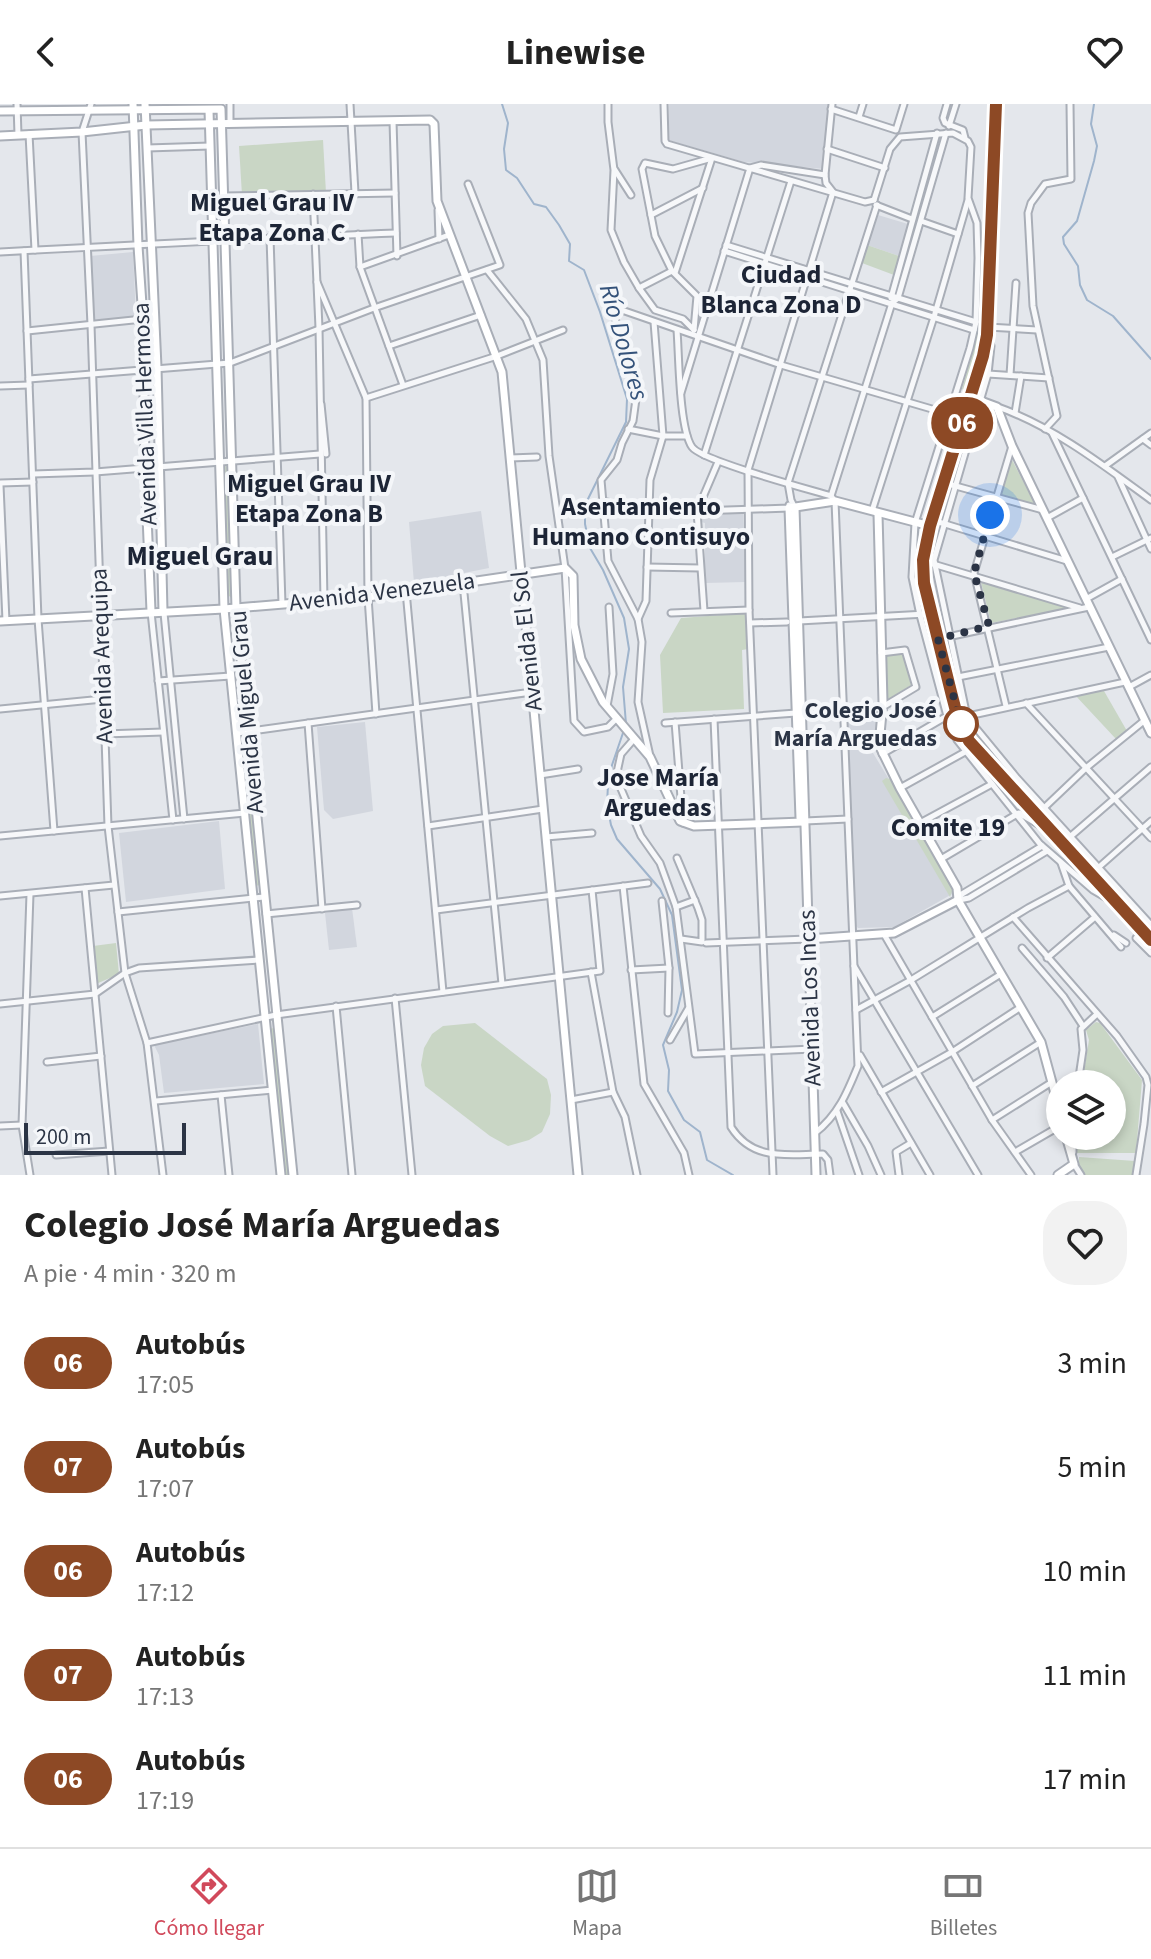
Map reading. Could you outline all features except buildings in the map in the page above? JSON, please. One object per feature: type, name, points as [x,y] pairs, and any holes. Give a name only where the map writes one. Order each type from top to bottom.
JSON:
[{"type":"main road","points":[[996,104],[987,331],[975,398],[931,523],[923,560],[924,583],[957,715],[969,741],[1151,940]]},
{"type":"street","points":[[225,123],[230,104]]},
{"type":"street","points":[[350,104],[355,193]]},
{"type":"street","points":[[608,104],[614,170],[611,230],[639,288],[655,310],[683,319],[697,338]]},
{"type":"street","points":[[664,104],[667,144],[875,203],[912,219]]},
{"type":"street","points":[[859,117],[863,104]]},
{"type":"street","points":[[833,192],[826,183],[825,175],[831,107],[896,130],[904,104]]},
{"type":"street","points":[[947,104],[943,118],[949,126],[963,130],[971,147],[968,198],[875,513],[881,653],[878,738],[882,754],[957,888],[958,900],[1041,1042],[1049,1070]]},
{"type":"street","points":[[949,126],[956,104]]},
{"type":"street","points":[[1045,429],[1057,416],[1031,295],[1028,213],[1031,203],[1045,184],[1071,179],[1070,104]]},
{"type":"street","points":[[0,111],[59,107],[188,107],[209,110],[221,107]]},
{"type":"street","points":[[82,132],[91,107]]},
{"type":"street","name":"Avenida Miguel Grau","points":[[221,107],[225,123],[224,196],[236,608],[293,1175]]},
{"type":"street","points":[[17,108],[18,135]]},
{"type":"street","name":"Avenida Villa Hermosa","points":[[133,108],[145,369],[145,469],[151,611],[173,820]]},
{"type":"street","name":"Avenida Villa Hermosa","points":[[145,108],[157,367],[163,611],[184,819]]},
{"type":"street","name":"Avenida Miguel Grau","points":[[209,110],[224,609],[281,1175]]},
{"type":"street","name":"Avenida El Sol","points":[[393,121],[430,120],[434,124],[437,201],[502,372],[578,1175]]},
{"type":"street","points":[[0,136],[146,125],[393,121],[397,256]]},
{"type":"street","name":"Avenida Arequipa","points":[[82,132],[108,826],[125,973],[147,1043],[163,1175]]},
{"type":"street","points":[[892,303],[890,296],[937,133]]},
{"type":"street","points":[[792,505],[788,483],[890,149],[904,135],[946,133],[965,138]]},
{"type":"street","points":[[814,1134],[843,1103],[858,1066],[859,1053],[833,498],[892,303],[898,298],[946,133]]},
{"type":"street","points":[[29,134],[35,250]]},
{"type":"street","points":[[147,148],[210,146]]},
{"type":"street","points":[[827,149],[885,168]]},
{"type":"street","points":[[639,288],[674,273],[712,158]]},
{"type":"street","points":[[694,330],[697,296],[674,273],[655,236],[642,176],[643,164],[673,169],[712,158]]},
{"type":"street","points":[[750,168],[761,165],[825,175]]},
{"type":"street","points":[[681,393],[750,168]]},
{"type":"street","points":[[614,170],[631,195]]},
{"type":"street","points":[[704,455],[791,181]]},
{"type":"street","points":[[0,386],[157,367],[230,363],[374,308],[500,265],[468,184]]},
{"type":"street","points":[[651,215],[703,188]]},
{"type":"street","points":[[773,1175],[749,610],[748,470],[833,192]]},
{"type":"street","points":[[224,196],[395,193]]},
{"type":"street","points":[[313,194],[319,397],[324,412],[324,601]]},
{"type":"street","points":[[968,198],[977,223],[976,322],[915,523],[913,583],[947,716],[965,752],[1045,848],[1093,890],[1117,904]]},
{"type":"street","points":[[437,201],[439,239]]},
{"type":"street","points":[[921,221],[958,234]]},
{"type":"street","points":[[0,252],[396,233]]},
{"type":"street","points":[[358,234],[360,267],[403,385]]},
{"type":"street","points":[[360,267],[450,235]]},
{"type":"street","points":[[270,237],[282,604]]},
{"type":"street","points":[[725,248],[976,322]]},
{"type":"street","points":[[24,251],[38,619],[54,831]]},
{"type":"street","points":[[487,270],[526,319],[543,360],[549,456],[565,568],[574,721],[584,732],[608,727],[619,719]]},
{"type":"street","points":[[317,282],[366,398],[368,597],[376,714]]},
{"type":"street","points":[[1010,375],[1016,283]]},
{"type":"street","points":[[850,286],[974,330]]},
{"type":"street","points":[[650,757],[638,702],[642,642],[638,619],[608,561],[601,501],[601,480],[617,460],[633,421],[636,399],[612,307],[781,365],[949,414]]},
{"type":"street","points":[[389,346],[481,315]]},
{"type":"street","points":[[27,331],[143,319]]},
{"type":"street","points":[[638,619],[646,601],[650,480],[663,436],[654,322]]},
{"type":"street","points":[[1037,330],[1015,328],[987,331],[991,346],[988,374],[975,398],[933,564],[968,716],[1017,778],[1151,925]]},
{"type":"street","points":[[366,398],[497,356],[563,330]]},
{"type":"street","points":[[677,330],[687,436],[691,446],[704,455],[875,513],[915,523],[944,523],[1067,561]]},
{"type":"street","points":[[988,374],[1049,378]]},
{"type":"street","points":[[1015,413],[1021,376]]},
{"type":"street","points":[[955,396],[975,398],[1015,413],[1105,466],[1151,500]]},
{"type":"street","points":[[997,407],[1085,605],[1148,725],[1086,768],[1044,808]]},
{"type":"street","points":[[628,429],[663,436],[687,436]]},
{"type":"street","points":[[1052,433],[1151,640]]},
{"type":"street","points":[[1105,466],[1151,433]]},
{"type":"street","points":[[1143,439],[1151,445]]},
{"type":"street","points":[[1006,706],[974,573],[1012,446]]},
{"type":"street","points":[[33,474],[145,469],[323,454]]},
{"type":"street","points":[[510,458],[537,457]]},
{"type":"street","points":[[704,611],[697,511],[718,462]]},
{"type":"street","points":[[1116,474],[1149,539],[1151,549]]},
{"type":"street","points":[[3,621],[0,484],[33,482]]},
{"type":"street","points":[[943,483],[1045,514],[1083,498]]},
{"type":"street","points":[[697,511],[792,505],[833,498]]},
{"type":"street","points":[[601,501],[649,510]]},
{"type":"street","name":"Avenida Los Incas","points":[[792,505],[799,621],[800,713]]},
{"type":"street","name":"Avenida Los Incas","points":[[792,505],[806,818],[803,822],[816,1175]]},
{"type":"street","points":[[1112,557],[1149,539]]},
{"type":"street","points":[[913,559],[923,560]]},
{"type":"street","points":[[933,564],[1085,605]]},
{"type":"street","points":[[647,567],[700,568]]},
{"type":"street","points":[[565,568],[573,576],[576,645],[589,678],[607,707],[650,757],[685,824]]},
{"type":"street","name":"Avenida Venezuela","points":[[3,621],[224,609],[368,597],[565,568]]},
{"type":"street","points":[[938,639],[1085,605],[1122,579]]},
{"type":"street","points":[[463,583],[502,984]]},
{"type":"street","points":[[406,591],[443,992]]},
{"type":"street","points":[[607,707],[613,674],[609,607]]},
{"type":"street","points":[[671,613],[749,610]]},
{"type":"street","points":[[799,621],[920,615],[933,618]]},
{"type":"street","points":[[750,623],[787,622]]},
{"type":"street","points":[[958,677],[1109,647]]},
{"type":"street","points":[[665,723],[800,713],[844,713],[881,708],[916,687],[905,650],[881,653]]},
{"type":"street","points":[[968,716],[1006,706],[1127,685],[1151,675]]},
{"type":"street","points":[[158,681],[231,676]]},
{"type":"street","points":[[237,733],[532,692]]},
{"type":"street","points":[[0,709],[103,699]]},
{"type":"street","points":[[1026,703],[1151,838]]},
{"type":"street","points":[[882,754],[947,716]]},
{"type":"street","points":[[714,719],[731,1127],[751,1146],[772,1155],[823,1154],[828,1160],[830,1175]]},
{"type":"street","points":[[675,722],[685,824]]},
{"type":"street","points":[[308,723],[322,909]]},
{"type":"street","points":[[104,734],[163,732]]},
{"type":"street","points":[[633,736],[621,754],[616,777],[641,836],[660,863],[676,907],[695,1054],[813,1049]]},
{"type":"street","points":[[900,788],[965,752]]},
{"type":"street","points":[[987,762],[1017,778]]},
{"type":"street","points":[[1071,836],[1151,767]]},
{"type":"street","points":[[540,775],[578,769]]},
{"type":"street","points":[[920,823],[992,784]]},
{"type":"street","points":[[428,826],[543,809]]},
{"type":"street","points":[[0,836],[245,813]]},
{"type":"street","points":[[941,859],[1016,814],[1050,832]]},
{"type":"street","points":[[685,824],[848,819]]},
{"type":"street","points":[[1099,867],[1151,821]]},
{"type":"street","points":[[546,837],[592,833]]},
{"type":"street","points":[[706,943],[885,936],[958,900],[969,898],[1045,848]]},
{"type":"street","points":[[677,858],[702,920],[702,942],[681,939]]},
{"type":"street","points":[[1061,863],[1069,886],[1106,931],[1124,945]]},
{"type":"street","points":[[436,910],[648,883]]},
{"type":"street","points":[[0,896],[115,885]]},
{"type":"street","points":[[623,886],[644,1084],[684,1153],[689,1175]]},
{"type":"street","points":[[855,1010],[1069,886]]},
{"type":"street","points":[[85,888],[112,1175]]},
{"type":"street","points":[[147,1043],[276,1015],[600,971],[592,890]]},
{"type":"street","points":[[30,894],[22,1125],[30,1175]]},
{"type":"street","points":[[118,912],[264,897]]},
{"type":"street","points":[[676,907],[695,900]]},
{"type":"street","points":[[662,901],[669,968],[668,1013]]},
{"type":"street","points":[[266,914],[357,905]]},
{"type":"street","points":[[1013,917],[1117,1036],[1146,1077],[1148,1125],[1136,1175]]},
{"type":"street","points":[[1046,958],[1095,917]]},
{"type":"street","points":[[885,936],[992,1120],[1031,1175]]},
{"type":"street","points":[[1136,938],[1151,953]]},
{"type":"street","points":[[1022,948],[1064,997],[1083,1026],[1079,1070]]},
{"type":"street","points":[[0,1004],[95,994],[125,973],[139,968],[258,960]]},
{"type":"street","points":[[853,965],[978,1175]]},
{"type":"street","points":[[631,970],[669,968]]},
{"type":"street","points":[[591,972],[613,1092],[625,1117],[637,1175]]},
{"type":"street","points":[[932,1017],[1001,974]]},
{"type":"street","points":[[395,998],[412,1175]]},
{"type":"street","points":[[336,1006],[352,1175]]},
{"type":"street","points":[[881,1092],[952,1052],[1021,1007]]},
{"type":"street","points":[[670,1040],[689,1008]]},
{"type":"street","points":[[1083,1026],[1097,1014]]},
{"type":"street","points":[[972,1086],[1041,1042]]},
{"type":"street","points":[[859,1053],[930,1175]]},
{"type":"street","points":[[47,1062],[101,1056]]},
{"type":"street","points":[[992,1120],[1046,1086]]},
{"type":"street","points":[[156,1101],[273,1090]]},
{"type":"street","points":[[571,1100],[613,1092]]},
{"type":"street","points":[[221,1095],[229,1175]]},
{"type":"street","points":[[843,1103],[881,1175]]},
{"type":"street","points":[[837,1111],[859,1175]]},
{"type":"street","points":[[0,1126],[22,1125]]},
{"type":"street","points":[[1015,1152],[1046,1134]]},
{"type":"street","points":[[899,1175],[896,1152],[911,1143]]},
{"type":"street","points":[[1070,1150],[1081,1175]]},
{"type":"street","points":[[1058,1175],[1073,1160],[1073,1150]]},
{"type":"street","points":[[56,1155],[109,1151]]},
{"type":"shaded area","points":[[669,104],[828,104],[824,169],[744,162],[668,140]]},
{"type":"shaded area","points":[[878,215],[908,224],[899,256],[867,245]]},
{"type":"shaded area","points":[[133,252],[136,317],[94,320],[90,256]]},
{"type":"shaded area","points":[[481,511],[489,568],[414,583],[409,522]]},
{"type":"shaded area","points":[[743,513],[746,582],[705,583],[705,523],[701,522],[701,516]]},
{"type":"shaded area","points":[[877,716],[873,753],[954,893],[894,927],[858,928],[847,719]]},
{"type":"shaded area","points":[[365,722],[373,811],[333,819],[324,810],[317,727]]},
{"type":"shaded area","points":[[219,821],[225,889],[126,902],[119,833]]},
{"type":"shaded area","points":[[352,908],[357,947],[329,950],[325,913]]},
{"type":"shaded area","points":[[258,1024],[264,1084],[164,1093],[159,1055],[154,1045]]},
{"type":"green space","points":[[323,140],[326,193],[242,195],[239,146]]},
{"type":"green space","points":[[982,238],[986,240],[983,316],[967,391],[962,389],[977,337]]},
{"type":"green space","points":[[867,245],[899,256],[894,275],[862,263]]},
{"type":"green space","points":[[1010,456],[1036,506],[999,495]]},
{"type":"green space","points":[[223,465],[229,468],[232,598],[226,594]]},
{"type":"green space","points":[[981,582],[1068,608],[991,623]]},
{"type":"green space","points":[[747,613],[748,649],[742,650],[744,709],[663,713],[660,655],[681,618]]},
{"type":"green space","points":[[943,639],[947,640],[964,714],[1005,767],[989,760],[964,723]]},
{"type":"green space","points":[[903,653],[911,685],[887,700],[885,656]]},
{"type":"green space","points":[[1104,691],[1127,731],[1116,739],[1075,695]]},
{"type":"green space","points":[[247,742],[261,885],[254,886],[240,743]]},
{"type":"green space","points":[[890,779],[953,889],[950,897],[882,781]]},
{"type":"green space","points":[[116,943],[119,974],[96,984],[93,946]]},
{"type":"green space","points":[[1096,1022],[1100,1023],[1142,1080],[1136,1153],[1077,1153],[1077,1150],[1126,1150],[1126,1070],[1084,1070],[1089,1040],[1086,1030]]},
{"type":"green space","points":[[475,1023],[547,1079],[551,1095],[550,1114],[542,1132],[529,1140],[508,1146],[490,1136],[425,1086],[421,1065],[424,1048],[432,1034],[443,1026]]},
{"type":"green space","points":[[274,1028],[290,1175],[284,1175],[269,1029]]},
{"type":"green space","points":[[1079,1157],[1135,1161],[1133,1175],[1084,1175],[1079,1166]]},
{"type":"waterway","name":"Río Dolores","points":[[502,104],[508,123],[504,149],[506,170],[517,178],[534,204],[546,207],[570,244],[569,261],[584,270],[627,399],[626,422],[585,505],[590,548],[624,618],[629,649],[623,687],[626,724]]},
{"type":"waterway","points":[[1094,104],[1091,124],[1097,146],[1094,161],[1077,221],[1063,237],[1064,244],[1078,266],[1080,285],[1087,300],[1113,316],[1151,359]]},
{"type":"waterway","name":"Río Dolores","points":[[624,730],[608,785],[607,804],[611,825],[617,839],[660,889],[672,915],[682,990],[677,1012],[663,1045],[669,1070],[668,1091],[684,1120],[700,1132],[707,1160],[733,1175]]},
{"type":"bus line","name":"06","points":[[996,104],[987,335],[924,548],[924,583],[957,715],[969,741],[1151,940]]},
{"type":"place","name":"Colegio José María Arguedas","points":[[961,724]]},
{"type":"district","name":"Miguel Grau IV Etapa Zona C","points":[[272,217]]},
{"type":"district","name":"Ciudad Blanca Zona D","points":[[781,289]]},
{"type":"district","name":"Miguel Grau IV Etapa Zona B","points":[[309,498]]},
{"type":"district","name":"Asentamiento Humano Contisuyo","points":[[641,521]]},
{"type":"district","name":"Miguel Grau","points":[[200,556]]},
{"type":"district","name":"Jose María Arguedas","points":[[658,792]]},
{"type":"district","name":"Comite 19","points":[[948,827]]},
{"type":"route","points":[[961,724],[938,639],[989,626],[974,573],[990,515]]}]
